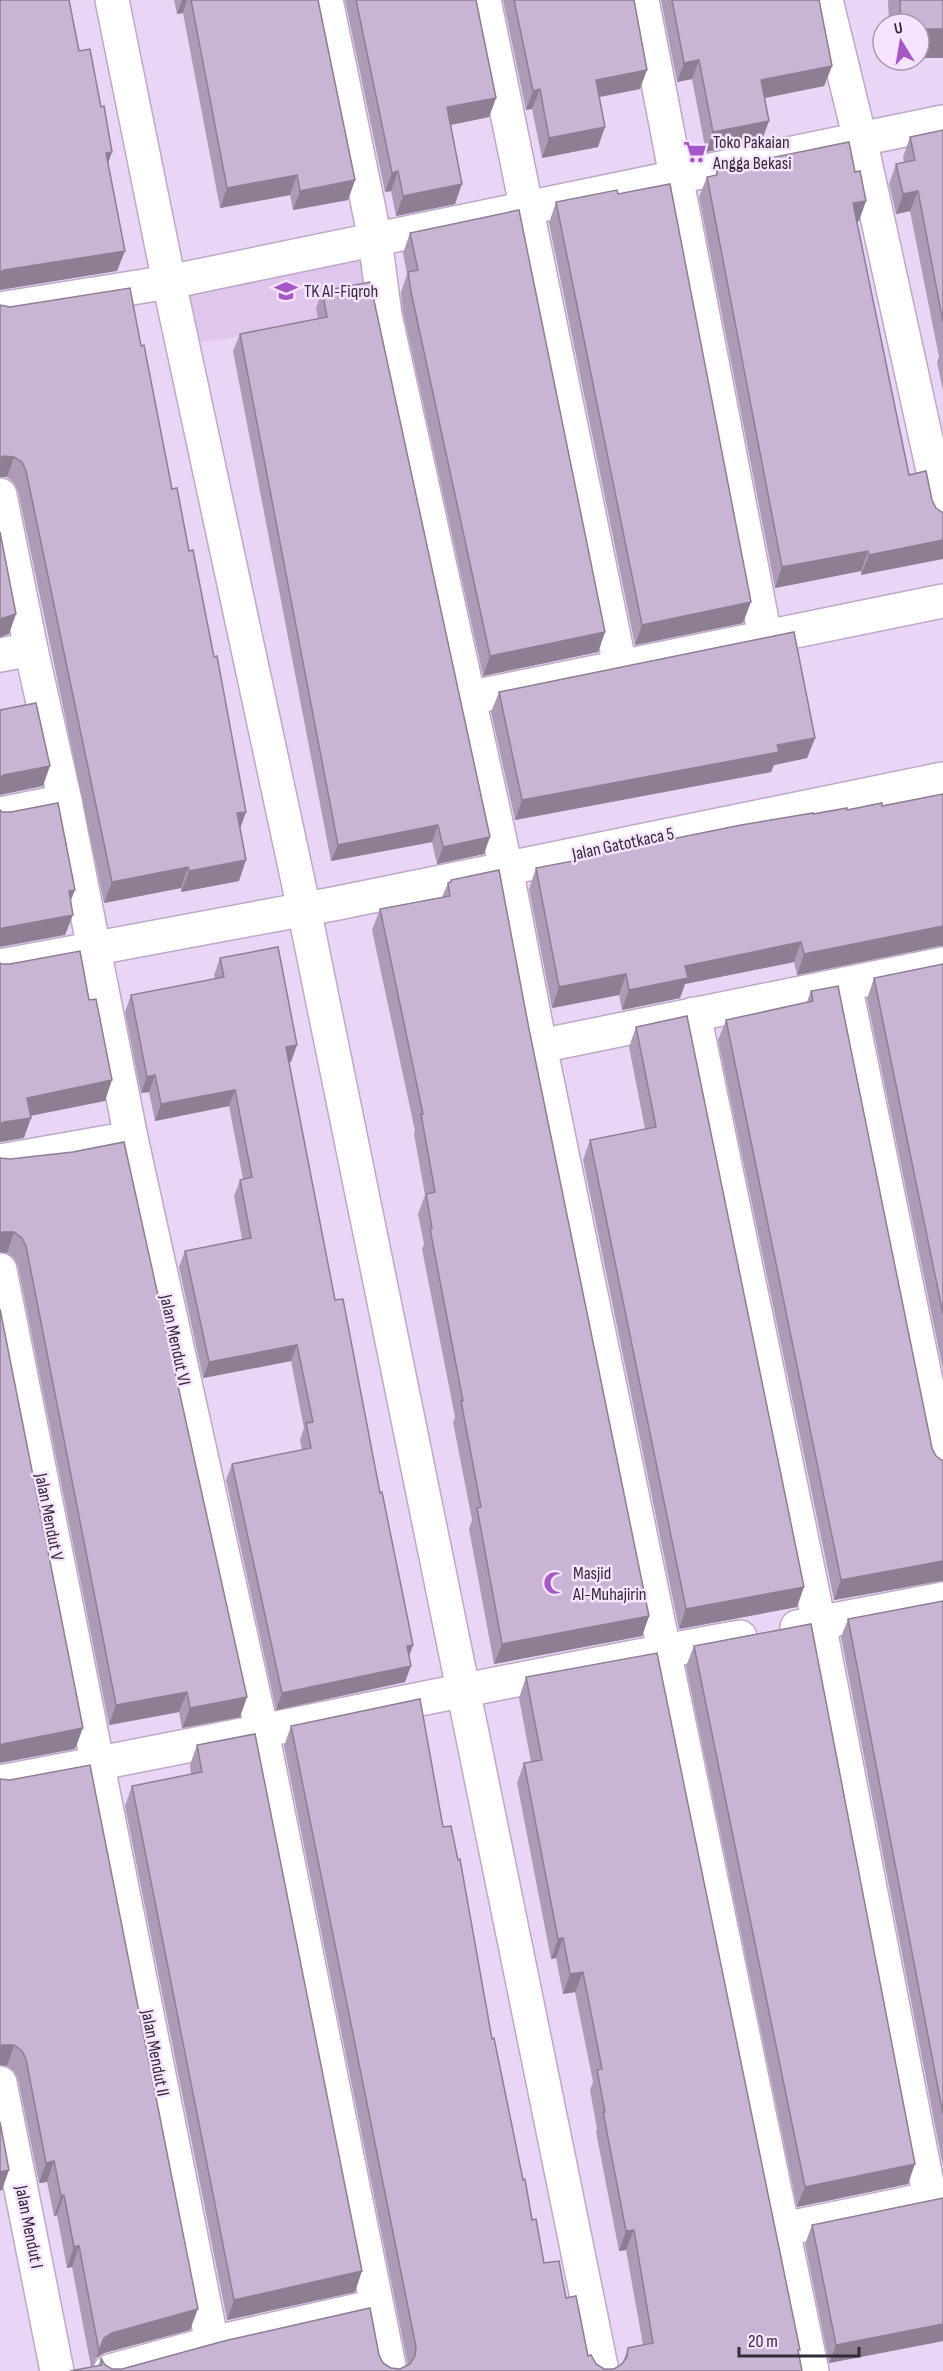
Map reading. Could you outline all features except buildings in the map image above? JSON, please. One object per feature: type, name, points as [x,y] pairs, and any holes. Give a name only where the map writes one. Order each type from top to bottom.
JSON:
[{"type":"street","points":[[112,0],[304,909],[602,2371]]},
{"type":"street","points":[[326,0],[375,239],[385,315],[506,868],[663,1652],[812,2371]]},
{"type":"street","points":[[483,0],[620,666]]},
{"type":"street","points":[[642,0],[765,636]]},
{"type":"street","points":[[826,0],[860,139],[943,516]]},
{"type":"street","points":[[0,309],[170,282],[943,122]]},
{"type":"street","name":"Jalan Mendut VI","points":[[0,495],[15,652],[65,801],[130,1138],[262,1732],[390,2371]]},
{"type":"street","points":[[468,698],[943,601]]},
{"type":"street","name":"Jalan Gatotkaca 5","points":[[0,966],[304,909],[943,779]]},
{"type":"street","points":[[0,814],[65,801]]},
{"type":"street","points":[[540,1046],[943,963]]},
{"type":"street","points":[[845,984],[943,1464]]},
{"type":"street","points":[[693,1014],[937,2198],[784,2229]]},
{"type":"street","points":[[0,1161],[130,1138]]},
{"type":"street","name":"Jalan Mendut V","points":[[0,1270],[98,1763]]},
{"type":"street","points":[[0,1782],[262,1732],[463,1689],[943,1599]]},
{"type":"street","name":"Jalan Mendut II","points":[[98,1763],[212,2343]]},
{"type":"street","name":"Jalan Mendut I","points":[[0,2083],[57,2371]]},
{"type":"street","points":[[110,2371],[212,2343],[376,2306]]},
{"type":"shaded area","name":"TK Al-Fiqroh","points":[[370,234],[409,310],[178,346],[170,273]]},
{"type":"place","name":"Toko Pakaian Angga Bekasi","points":[[695,152]]},
{"type":"place","name":"TK Al-Fiqroh","points":[[286,291]]},
{"type":"place","name":"Masjid Al-Muhajirin","points":[[555,1583]]}]
